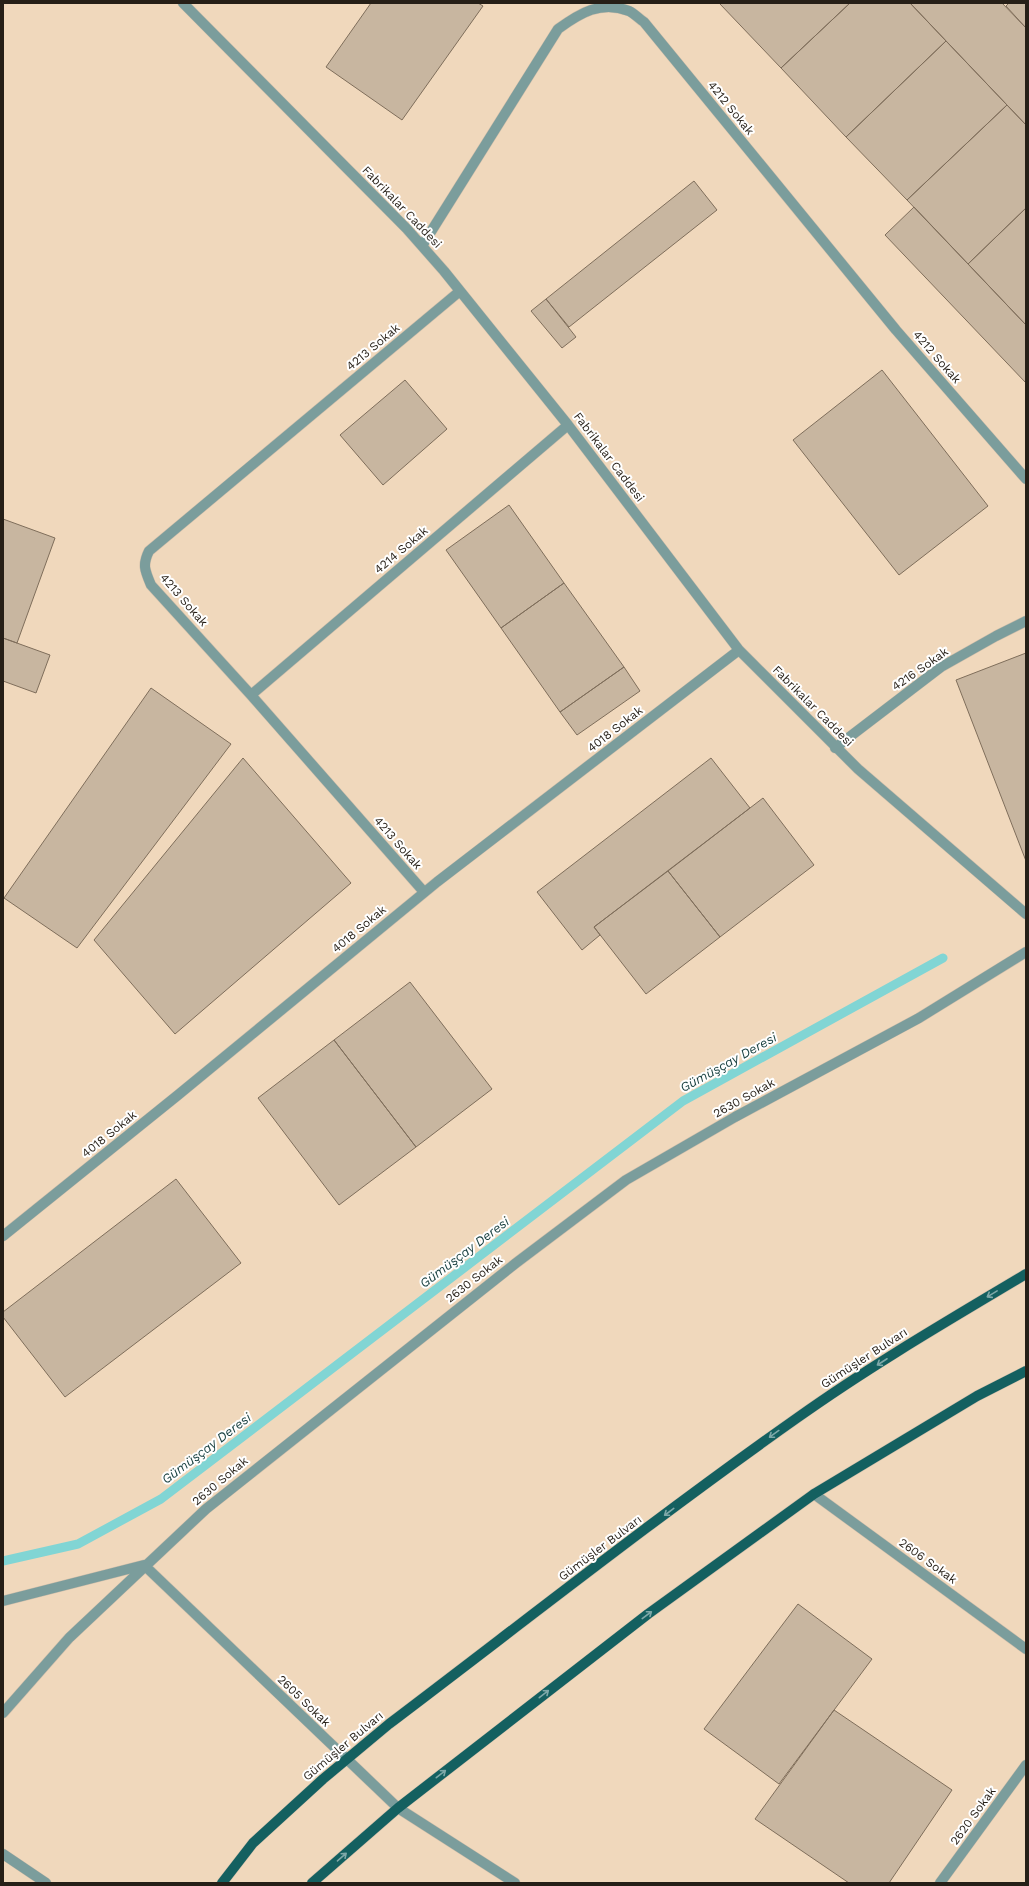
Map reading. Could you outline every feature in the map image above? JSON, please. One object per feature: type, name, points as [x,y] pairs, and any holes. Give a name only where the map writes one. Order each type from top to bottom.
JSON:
[{"type":"main road","name":"Gümüşler Bulvarı","points":[[222,1883],[253,1843],[346,1760],[389,1724],[682,1502],[798,1417],[933,1329],[1026,1274]]},
{"type":"main road","points":[[312,1883],[398,1808],[648,1614],[814,1494],[978,1396],[1026,1371]]},
{"type":"street","name":"Fabrikalar Caddesi","points":[[183,3],[422,246],[568,425],[739,650],[835,748],[1026,914]]},
{"type":"street","name":"4212 Sokak","points":[[422,246],[558,29],[581,12],[604,6],[629,11],[644,22],[896,330],[1026,479]]},
{"type":"street","name":"4213 Sokak","points":[[424,892],[251,695],[151,585],[146,574],[144,561],[149,551],[460,291]]},
{"type":"street","name":"4214 Sokak","points":[[251,695],[568,425]]},
{"type":"street","name":"4216 Sokak","points":[[835,748],[941,667],[1026,621]]},
{"type":"street","name":"4018 Sokak","points":[[3,1236],[172,1100],[424,892],[739,650]]},
{"type":"street","name":"2630 Sokak","points":[[3,1713],[68,1638],[144,1565],[206,1509],[274,1453],[516,1263],[626,1180],[735,1117],[918,1018],[1026,952]]},
{"type":"street","name":"2606 Sokak","points":[[814,1494],[1026,1649]]},
{"type":"street","points":[[3,1600],[144,1565]]},
{"type":"street","name":"2605 Sokak","points":[[144,1565],[346,1760],[398,1808],[515,1883]]},
{"type":"street","name":"2620 Sokak","points":[[940,1883],[1026,1765]]},
{"type":"street","points":[[3,1854],[46,1883]]},
{"type":"shaded area","points":[[3,3],[1026,3],[1026,1883],[3,1883]]},
{"type":"building","points":[[371,3],[478,3],[483,6],[402,120],[326,67]]},
{"type":"building","points":[[850,3],[781,68],[720,4]]},
{"type":"building","points":[[850,3],[910,3],[946,41],[846,137],[781,68]]},
{"type":"building","points":[[910,3],[1002,3],[1026,28],[1026,125]]},
{"type":"building","points":[[1009,3],[1026,3],[1026,28],[1006,6]]},
{"type":"building","points":[[946,41],[1007,105],[907,200],[846,137]]},
{"type":"building","points":[[1007,105],[1026,125],[1026,208],[968,264],[907,200]]},
{"type":"building","points":[[694,181],[717,210],[569,327],[546,299]]},
{"type":"building","points":[[914,207],[1026,325],[1026,383],[885,235]]},
{"type":"building","points":[[1026,208],[1026,323],[1025,324],[968,264]]},
{"type":"building","points":[[546,299],[576,337],[562,348],[531,311]]},
{"type":"building","points":[[882,370],[988,506],[899,575],[793,440]]},
{"type":"building","points":[[405,380],[447,429],[383,485],[340,435]]},
{"type":"building","points":[[509,505],[564,583],[501,628],[446,550]]},
{"type":"building","points":[[3,519],[55,538],[17,643],[3,638]]},
{"type":"building","points":[[564,583],[624,667],[560,712],[501,628]]},
{"type":"building","points":[[3,638],[50,655],[36,693],[3,681]]},
{"type":"building","points":[[1026,653],[1026,861],[956,680]]},
{"type":"building","points":[[624,667],[640,691],[577,735],[560,712]]},
{"type":"building","points":[[151,688],[231,744],[77,948],[4,898]]},
{"type":"building","points":[[243,758],[351,883],[175,1034],[94,940]]},
{"type":"building","points":[[711,758],[750,808],[594,927],[600,935],[582,950],[537,892]]},
{"type":"building","points":[[763,798],[814,865],[720,937],[668,871]]},
{"type":"building","points":[[668,871],[720,937],[646,994],[594,927]]},
{"type":"building","points":[[410,982],[492,1089],[416,1147],[334,1040]]},
{"type":"building","points":[[334,1040],[416,1147],[339,1205],[258,1098]]},
{"type":"building","points":[[176,1179],[241,1263],[65,1397],[3,1317],[3,1312]]},
{"type":"building","points":[[798,1604],[872,1659],[779,1784],[704,1729]]},
{"type":"building","points":[[834,1710],[952,1790],[889,1883],[849,1883],[755,1819]]},
{"type":"waterway","name":"Gümüşçay Deresi","points":[[3,1561],[78,1544],[161,1499],[683,1101],[943,958]]}]
